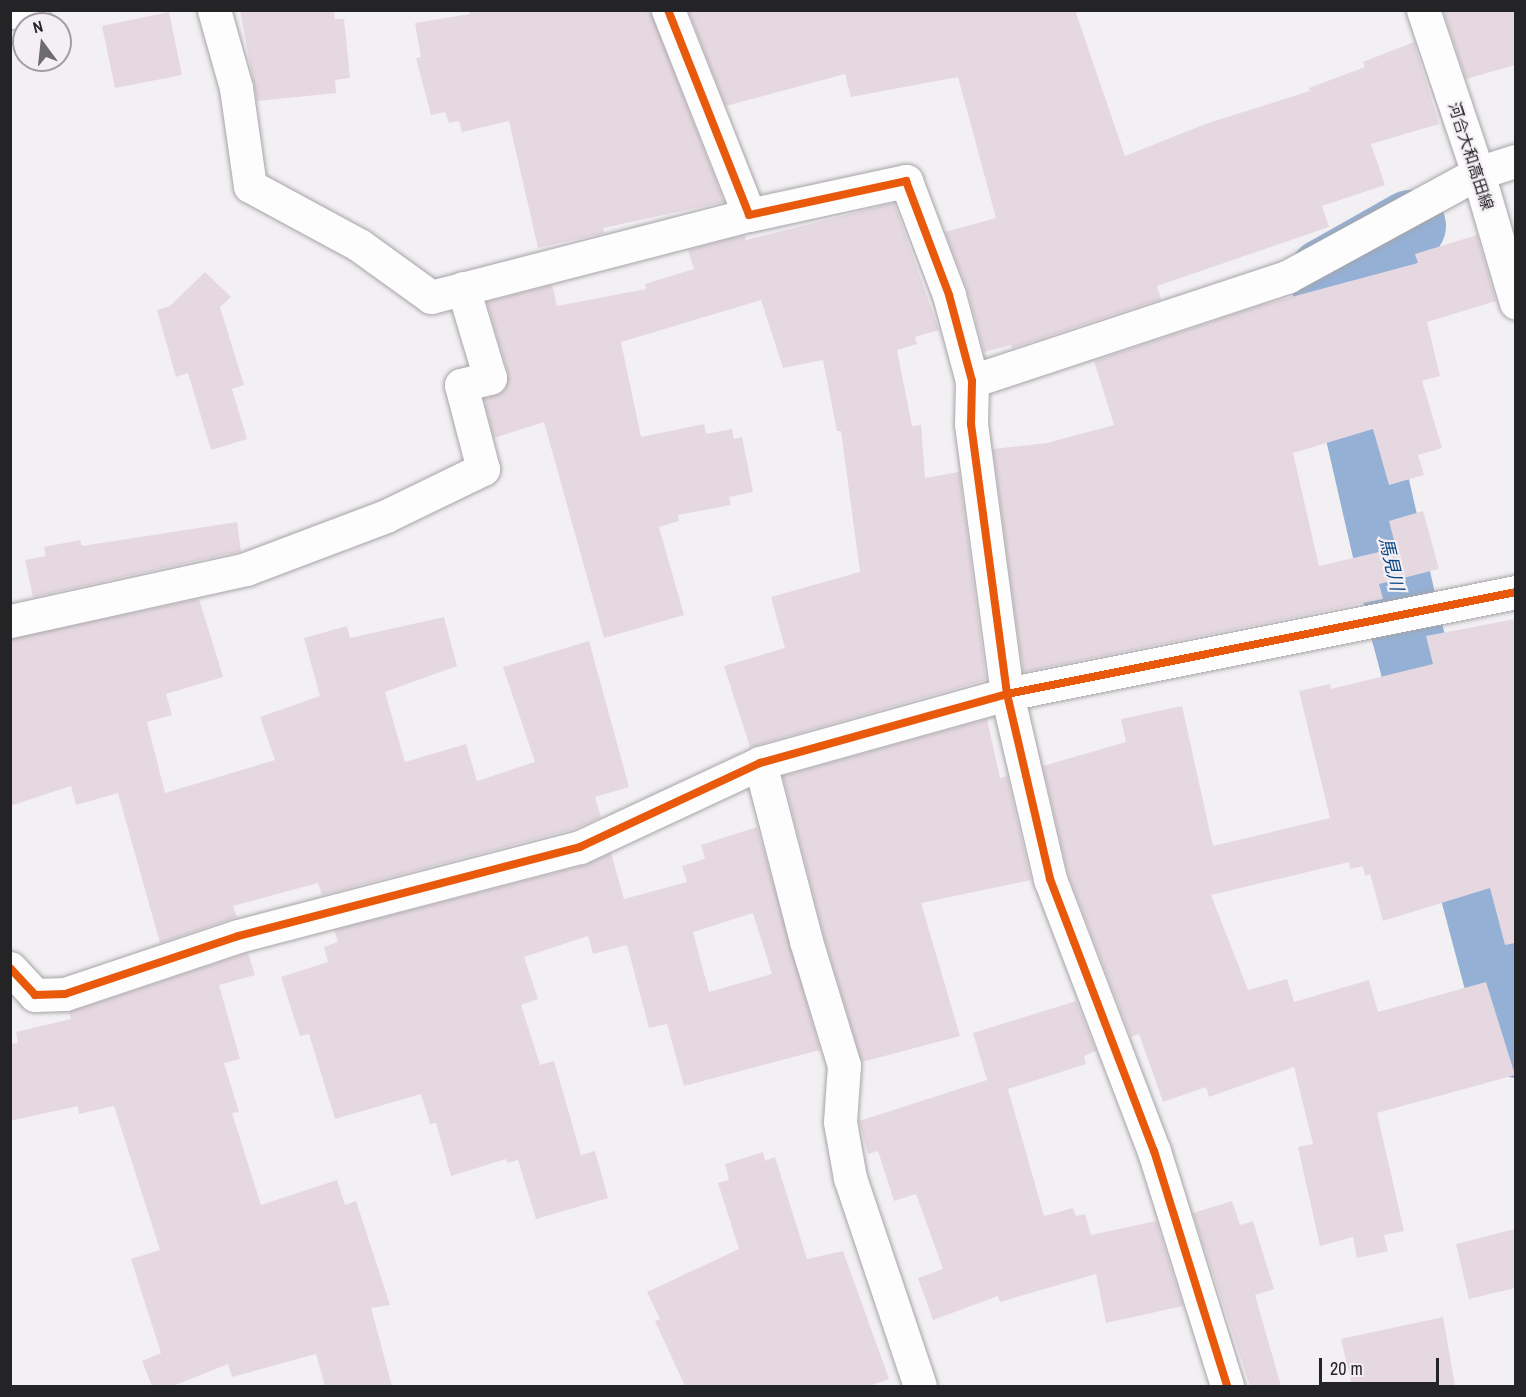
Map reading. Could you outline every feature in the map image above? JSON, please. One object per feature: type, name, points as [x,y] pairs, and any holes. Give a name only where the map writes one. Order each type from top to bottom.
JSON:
[{"type":"street","points":[[10,12],[32,10]]},
{"type":"street","points":[[214,10],[236,88],[250,186],[359,245],[431,297],[749,215],[906,181],[950,295],[972,381],[971,424],[1007,694],[1050,879],[1154,1151],[1227,1386]]},
{"type":"street","points":[[668,10],[749,215]]},
{"type":"street","name":"河合大和高田線","points":[[1423,10],[1478,172],[1515,303]]},
{"type":"street","points":[[972,381],[1287,277],[1478,172],[1515,161]]},
{"type":"street","points":[[10,621],[246,569],[386,516],[483,469],[461,385],[490,378],[463,288]]},
{"type":"street","points":[[10,968],[35,995],[65,994],[238,936],[580,847],[760,763],[1007,694],[1400,618],[1515,592]]},
{"type":"street","points":[[760,763],[806,941],[844,1065],[840,1122],[850,1178],[915,1385]]},
{"type":"building","points":[[240,10],[334,10],[335,19],[344,19],[350,78],[335,80],[336,93],[257,101]]},
{"type":"building","points":[[468,10],[650,10],[724,202],[603,228],[604,233],[538,248],[509,121],[462,132],[459,121],[449,123],[445,112],[431,115],[416,58],[421,57],[415,23],[470,14]]},
{"type":"building","points":[[688,10],[1075,10],[1125,156],[1208,123],[1310,91],[1309,88],[1365,67],[1363,62],[1414,42],[1439,124],[1371,144],[1385,185],[1322,206],[1329,227],[1157,286],[1161,299],[1012,348],[1011,345],[984,352],[967,288],[945,232],[996,218],[958,77],[851,97],[845,74],[726,106]]},
{"type":"building","points":[[1443,10],[1515,10],[1515,65],[1466,79]]},
{"type":"building","points":[[169,12],[182,75],[115,88],[102,26]]},
{"type":"building","points":[[894,203],[939,330],[915,337],[917,344],[897,350],[912,426],[921,425],[925,478],[959,472],[986,680],[750,747],[724,666],[785,648],[771,597],[860,572],[841,431],[837,431],[823,360],[783,368],[761,300],[621,342],[641,437],[704,424],[706,434],[732,429],[734,439],[742,437],[753,492],[729,497],[731,505],[678,515],[679,521],[659,527],[684,615],[604,638],[544,422],[494,438],[484,399],[504,391],[508,373],[487,302],[552,285],[557,306],[646,289],[645,284],[694,269],[688,250],[745,235],[746,240]]},
{"type":"building","points":[[1477,235],[1496,301],[1427,322],[1440,376],[1422,381],[1442,448],[1418,455],[1424,475],[1389,485],[1373,429],[1293,453],[1319,566],[1396,548],[1389,521],[1423,511],[1439,569],[1379,584],[1383,599],[1023,672],[993,449],[1047,443],[1114,425],[1094,361],[1262,305],[1418,263],[1415,254]]},
{"type":"building","points":[[205,272],[231,297],[220,307],[244,385],[232,389],[247,439],[211,450],[188,373],[176,377],[157,310],[170,306]]},
{"type":"building","points":[[237,522],[241,551],[33,597],[25,560],[46,556],[44,547],[80,540],[82,546]]},
{"type":"building","points":[[199,599],[223,677],[166,694],[172,715],[147,722],[165,793],[275,760],[260,717],[320,696],[304,638],[347,626],[350,638],[444,617],[457,666],[385,692],[405,762],[466,744],[477,781],[535,762],[503,667],[589,641],[629,787],[595,797],[601,817],[574,829],[322,895],[318,883],[233,906],[237,917],[160,943],[118,793],[76,805],[71,786],[10,806],[10,639]]},
{"type":"building","points":[[1515,619],[1515,943],[1505,945],[1490,888],[1383,921],[1370,874],[1365,876],[1363,866],[1350,869],[1349,862],[1211,895],[1248,990],[1287,979],[1294,1002],[1369,980],[1378,1012],[1486,982],[1515,1075],[1377,1113],[1404,1231],[1384,1235],[1388,1251],[1357,1258],[1353,1237],[1320,1246],[1298,1147],[1313,1144],[1294,1067],[1209,1097],[1206,1087],[1163,1102],[1139,1034],[1131,1037],[1068,873],[1043,766],[1126,742],[1121,719],[1182,706],[1213,846],[1330,818],[1299,691],[1330,684],[1331,689],[1433,664],[1426,636]]},
{"type":"building","points":[[987,719],[1000,778],[1007,776],[1031,880],[921,903],[960,1036],[862,1062],[824,936],[783,776]]},
{"type":"building","points":[[757,827],[820,1050],[684,1086],[667,1024],[649,1028],[627,945],[593,954],[588,936],[524,957],[538,999],[521,1005],[540,1065],[554,1061],[581,1155],[595,1151],[608,1198],[536,1219],[518,1160],[507,1163],[506,1159],[451,1176],[436,1123],[430,1124],[421,1094],[335,1119],[309,1034],[300,1036],[281,977],[328,962],[324,947],[338,942],[334,930],[585,865],[611,853],[624,899],[687,882],[682,866],[705,859],[701,845]],"holes":[[[753,913],[772,974],[709,992],[693,932]]]},
{"type":"building","points":[[248,953],[255,975],[219,985],[240,1059],[224,1063],[239,1112],[232,1113],[261,1205],[337,1180],[345,1205],[356,1201],[390,1305],[371,1308],[392,1386],[325,1386],[316,1354],[232,1377],[228,1364],[173,1386],[152,1386],[142,1361],[161,1353],[131,1259],[160,1250],[114,1106],[79,1114],[78,1106],[10,1121],[10,1044],[18,1043],[16,1032],[71,1019],[69,1012]]},
{"type":"building","points":[[1076,1001],[1096,1051],[1084,1056],[1086,1064],[1008,1089],[1044,1216],[1073,1208],[1076,1216],[1085,1214],[1091,1235],[1156,1221],[1183,1306],[1106,1323],[1096,1274],[1000,1302],[998,1296],[933,1320],[918,1278],[943,1269],[916,1194],[894,1201],[878,1151],[868,1154],[859,1121],[987,1080],[973,1033]]},
{"type":"building","points":[[763,1152],[765,1161],[775,1157],[807,1259],[843,1251],[889,1379],[869,1386],[685,1386],[655,1321],[660,1319],[647,1292],[739,1249],[718,1183],[729,1180],[725,1164]]},
{"type":"building","points":[[1232,1201],[1240,1225],[1253,1221],[1274,1289],[1255,1295],[1281,1386],[1250,1386],[1193,1213]]},
{"type":"building","points":[[1515,1229],[1515,1288],[1469,1299],[1456,1244]]},
{"type":"building","points":[[1443,1317],[1455,1386],[1352,1386],[1341,1339]]},
{"type":"waterway","name":"馬見川","points":[[1410,226],[1325,274],[1407,632],[1516,1042]]},
{"type":"cycle path","points":[[668,10],[749,215],[906,181],[949,295],[972,381],[971,424],[1007,694],[1050,879],[1154,1151],[1227,1386]]},
{"type":"cycle path","points":[[10,968],[35,995],[65,994],[238,936],[580,847],[760,763],[1007,694],[1516,592]]}]
